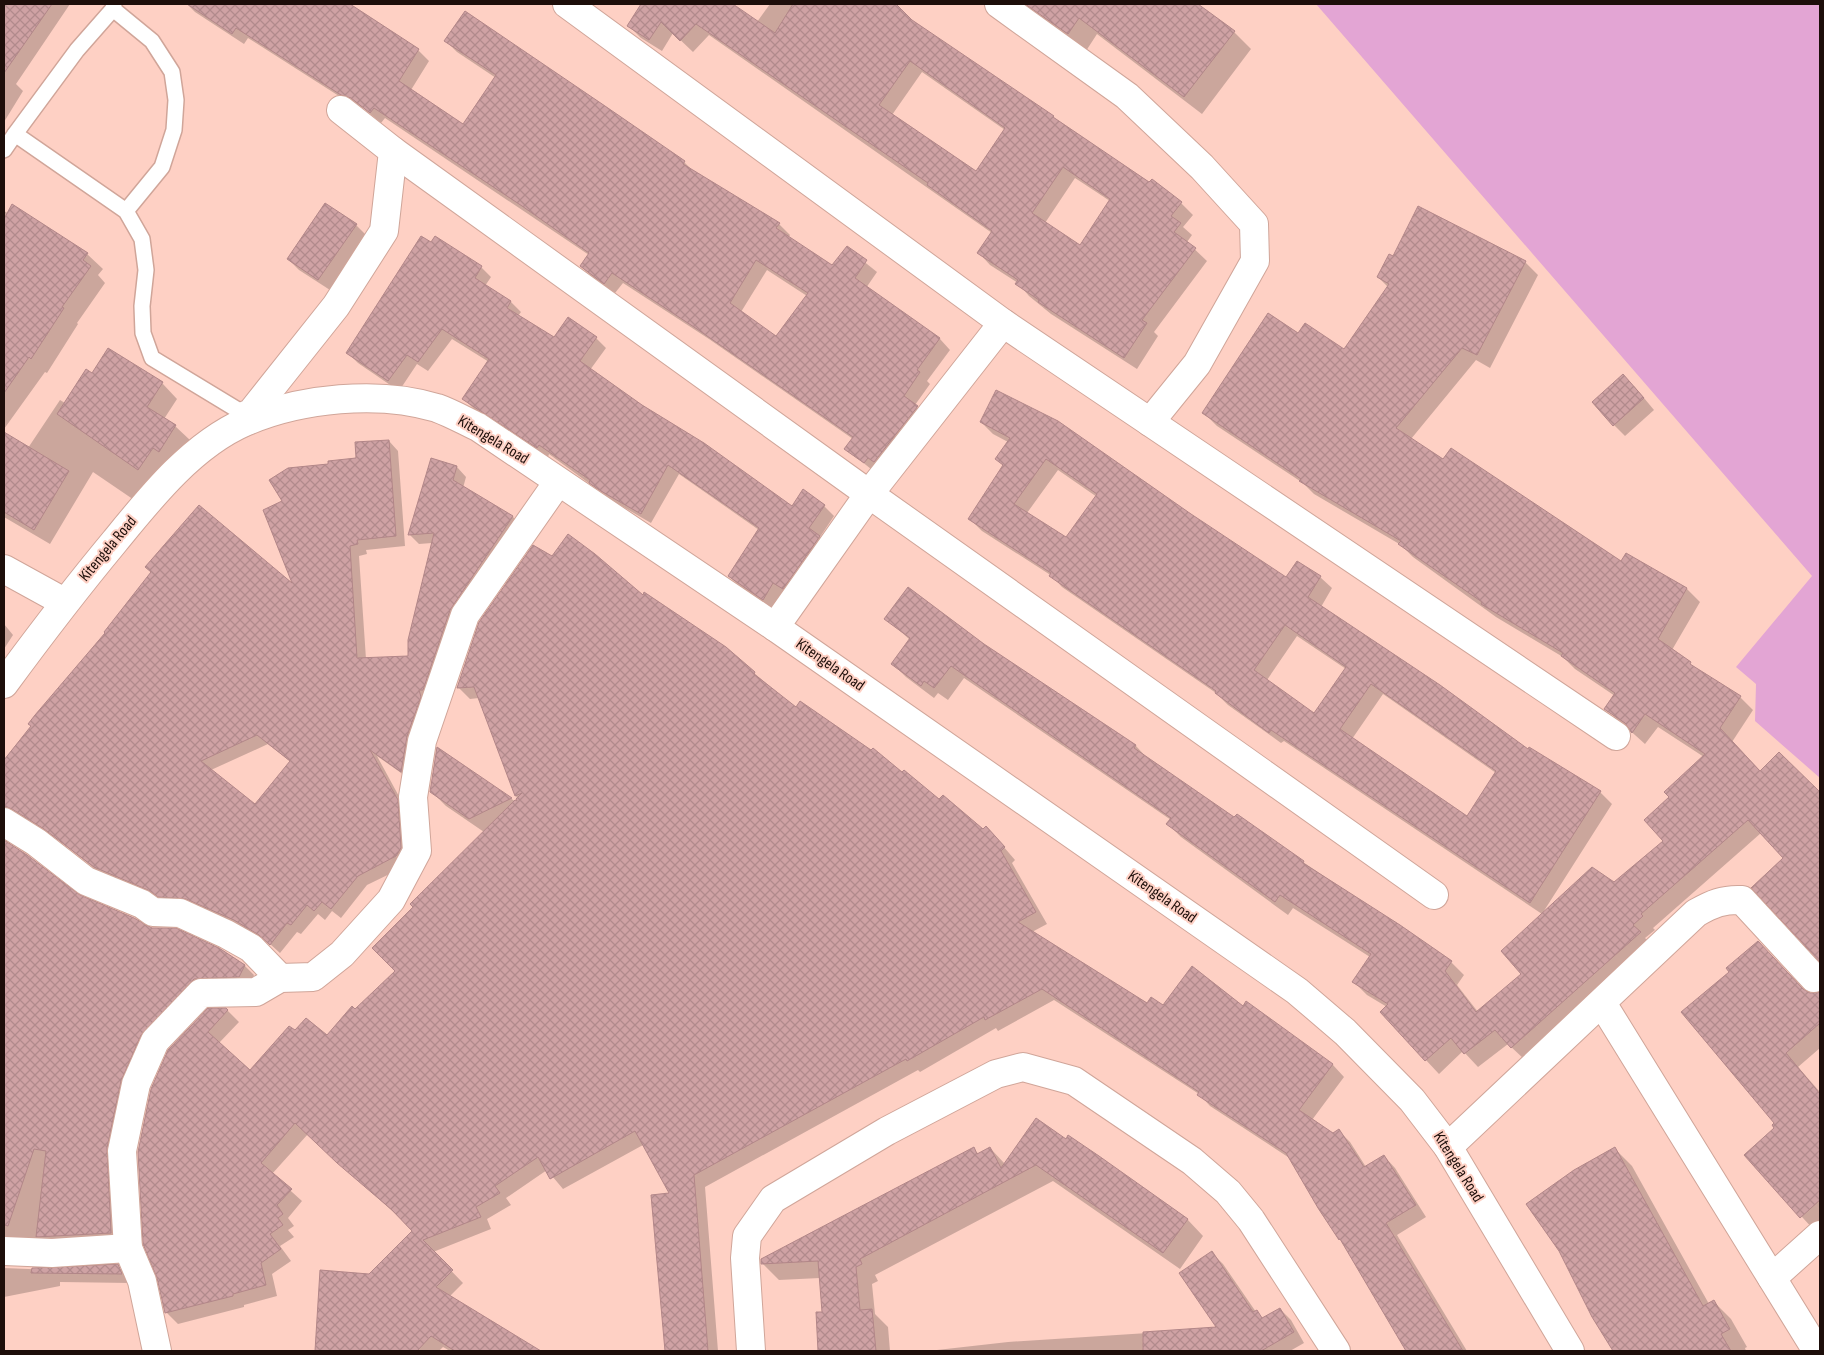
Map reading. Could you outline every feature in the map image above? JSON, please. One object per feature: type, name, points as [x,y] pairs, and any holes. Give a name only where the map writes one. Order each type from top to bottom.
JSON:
[{"type":"street","points":[[1000,4],[1127,96],[1202,167],[1254,224],[1255,261],[1197,364],[1150,422]]},
{"type":"street","points":[[571,5],[1003,323],[1616,736]]},
{"type":"street","points":[[341,110],[392,151],[869,494],[1434,895]]},
{"type":"street","points":[[245,419],[336,306],[384,231],[392,151]]},
{"type":"street","points":[[775,627],[869,494],[1003,323]]},
{"type":"street","name":"Kitengela Road","points":[[4,684],[64,602],[162,484],[205,447],[245,419],[321,401],[382,398],[437,408],[478,427],[775,627],[1297,991],[1345,1032],[1412,1100],[1448,1147],[1570,1351]]},
{"type":"street","points":[[157,1351],[142,1281],[128,1248],[122,1152],[136,1084],[155,1041],[201,993],[256,992],[280,978],[313,976],[342,954],[391,900],[417,852],[413,797],[422,741],[465,615],[558,482]]},
{"type":"street","points":[[4,568],[64,602]]},
{"type":"street","points":[[4,822],[36,842],[86,881],[142,904],[153,912],[180,913],[226,934],[251,948],[280,978]]},
{"type":"street","points":[[1448,1147],[1696,913],[1721,900],[1742,900],[1748,905],[1814,978]]},
{"type":"street","points":[[1602,1003],[1817,1351]]},
{"type":"street","points":[[751,1351],[745,1258],[747,1236],[773,1199],[887,1131],[996,1074],[1023,1068],[1074,1081],[1192,1161],[1228,1192],[1251,1220],[1336,1351]]},
{"type":"street","points":[[1772,1278],[1820,1235]]},
{"type":"street","points":[[4,1251],[52,1253],[128,1248]]},
{"type":"lane","points":[[4,150],[77,50],[114,6],[152,41],[172,72],[176,100],[174,130],[162,166],[126,211]]},
{"type":"lane","points":[[15,134],[126,211],[142,239],[146,270],[142,306],[143,333],[152,358],[245,419]]},
{"type":"shaded area","points":[[1316,4],[1820,4],[1820,778],[1755,721],[1756,684],[1736,667],[1812,576]]},
{"type":"building","points":[[4,4],[52,4],[4,73]]},
{"type":"building","points":[[187,4],[350,4],[419,49],[399,81],[463,124],[496,75],[444,41],[465,11],[685,161],[683,164],[780,223],[776,228],[832,265],[847,246],[867,260],[855,278],[940,338],[917,370],[920,372],[904,396],[918,406],[874,462],[868,458],[864,463],[844,449],[853,437],[697,329],[612,273],[604,284],[580,266],[589,253],[522,206],[374,108],[370,113],[351,98],[341,95],[236,28],[232,34]],"holes":[[[756,260],[808,293],[776,336],[730,303]]]},
{"type":"building","points":[[641,4],[733,4],[775,33],[793,4],[896,4],[912,20],[1149,182],[1152,179],[1182,202],[1171,216],[1181,223],[1174,232],[1196,248],[1142,320],[1147,323],[1124,358],[1038,302],[1039,300],[1015,284],[1018,280],[977,253],[992,231],[927,185],[928,183],[696,24],[680,41],[661,22],[649,40],[627,26]],"holes":[[[910,61],[1005,128],[976,171],[879,105]],[[1063,167],[1110,199],[1080,245],[1032,213]]]},
{"type":"building","points":[[1025,4],[1198,4],[1235,31],[1184,97],[1079,18],[1068,34]]},
{"type":"building","points":[[325,203],[357,224],[318,280],[287,259]]},
{"type":"building","points":[[12,204],[88,253],[83,260],[91,266],[62,307],[64,308],[31,359],[29,357],[4,393],[4,219]]},
{"type":"building","points":[[1418,206],[1526,261],[1477,355],[1462,348],[1396,428],[1443,459],[1451,448],[1621,561],[1626,553],[1687,588],[1658,639],[1691,662],[1690,664],[1741,696],[1720,728],[1760,771],[1779,752],[1820,792],[1820,962],[1751,888],[1783,858],[1748,820],[1641,914],[1643,916],[1633,925],[1641,932],[1511,1048],[1495,1030],[1464,1054],[1451,1038],[1425,1061],[1380,1012],[1388,1004],[1352,982],[1371,954],[1280,895],[1275,902],[1166,824],[1171,818],[951,666],[934,688],[924,681],[921,686],[891,664],[910,638],[884,619],[908,587],[984,644],[1136,745],[1134,748],[1234,817],[1237,814],[1304,861],[1303,863],[1400,925],[1452,961],[1445,971],[1476,1012],[1521,974],[1501,951],[1592,867],[1614,882],[1663,841],[1644,820],[1669,797],[1664,792],[1705,754],[1645,714],[1632,733],[1625,723],[1604,709],[1615,693],[1561,656],[1563,653],[1481,604],[1482,602],[1398,544],[1401,541],[1299,481],[1301,479],[1202,413],[1268,313],[1298,333],[1305,323],[1344,349],[1389,284],[1377,277],[1389,254],[1393,256]]},
{"type":"building","points":[[421,236],[431,242],[435,236],[482,266],[475,278],[511,301],[507,308],[554,337],[568,317],[597,337],[580,361],[642,405],[704,443],[792,506],[803,489],[825,505],[809,528],[820,536],[783,589],[773,583],[763,600],[728,576],[759,528],[668,465],[641,514],[589,483],[590,480],[539,445],[537,448],[462,399],[489,359],[442,329],[418,362],[407,355],[388,381],[346,353]]},
{"type":"building","points":[[108,348],[163,382],[147,407],[176,425],[159,452],[153,448],[138,470],[57,414],[86,369],[92,373]]},
{"type":"building","points":[[1623,374],[1644,398],[1613,426],[1592,402]]},
{"type":"building","points":[[996,390],[1058,421],[1191,514],[1286,577],[1297,561],[1321,576],[1308,597],[1440,685],[1528,749],[1529,747],[1601,791],[1530,903],[1271,730],[1269,733],[1215,693],[1216,691],[1049,576],[1051,573],[968,519],[1003,465],[995,459],[1010,438],[980,422]],"holes":[[[1046,459],[1097,494],[1066,537],[1014,504]],[[1285,625],[1346,667],[1314,713],[1254,670]],[[1371,684],[1496,771],[1467,816],[1340,729]]]},
{"type":"building","points":[[4,432],[69,471],[34,530],[4,512]]},
{"type":"building","points":[[389,440],[396,536],[357,540],[358,544],[350,546],[357,658],[408,656],[408,640],[434,533],[408,535],[431,458],[457,466],[453,480],[513,516],[450,610],[423,690],[419,690],[421,697],[407,736],[401,772],[370,750],[398,800],[401,848],[396,856],[358,876],[331,909],[322,902],[314,911],[307,905],[291,925],[287,923],[270,945],[259,935],[234,920],[186,899],[158,897],[148,890],[94,867],[44,829],[4,806],[4,760],[31,726],[28,724],[35,715],[105,633],[151,572],[145,567],[199,505],[292,583],[263,510],[282,501],[269,480],[288,468],[328,464],[328,461],[356,458],[355,442]],"holes":[[[257,735],[290,761],[255,804],[201,761]]]},
{"type":"building","points":[[568,534],[595,554],[643,595],[644,592],[726,647],[755,672],[754,674],[796,707],[800,701],[871,750],[873,748],[902,772],[904,770],[939,799],[943,795],[983,829],[986,826],[1005,847],[1001,851],[1036,912],[1018,922],[1147,1003],[1151,997],[1163,1005],[1192,966],[1243,1006],[1246,1001],[1333,1064],[1299,1110],[1333,1133],[1339,1129],[1364,1167],[1384,1155],[1416,1205],[1386,1223],[1463,1351],[1406,1351],[1340,1239],[1318,1208],[1286,1153],[1197,1095],[1199,1092],[1042,989],[985,1020],[984,1017],[907,1061],[906,1059],[694,1175],[708,1351],[665,1351],[651,1195],[669,1193],[635,1131],[550,1179],[538,1157],[495,1186],[500,1193],[476,1207],[481,1217],[423,1240],[453,1270],[436,1287],[541,1351],[455,1351],[431,1336],[417,1351],[315,1351],[320,1270],[369,1274],[412,1231],[392,1210],[337,1163],[295,1123],[261,1163],[292,1189],[277,1205],[283,1214],[278,1218],[283,1225],[270,1234],[281,1249],[261,1263],[266,1285],[233,1294],[233,1296],[165,1313],[157,1278],[143,1244],[138,1152],[151,1089],[168,1050],[208,1008],[226,1008],[228,1010],[208,1032],[250,1070],[289,1026],[295,1030],[306,1018],[327,1035],[352,1006],[355,1009],[395,971],[372,948],[413,907],[410,904],[515,800],[517,801],[516,799],[522,793],[515,796],[474,687],[457,688],[479,622],[533,545],[552,556]]},
{"type":"building","points":[[437,747],[512,798],[469,819],[430,792]]},
{"type":"building","points":[[4,840],[80,895],[134,918],[152,928],[176,928],[219,948],[245,965],[239,977],[194,979],[141,1035],[121,1081],[107,1148],[111,1233],[36,1237],[46,1151],[34,1149],[8,1226],[4,1225]]},
{"type":"building","points":[[1758,941],[1803,989],[1810,993],[1820,992],[1820,1023],[1786,1053],[1820,1094],[1820,1200],[1800,1218],[1744,1155],[1774,1128],[1772,1125],[1774,1123],[1681,1012],[1729,972],[1726,968]]},
{"type":"building","points":[[1036,1118],[1066,1139],[1068,1135],[1188,1219],[1163,1253],[1036,1165],[860,1259],[862,1264],[856,1267],[860,1310],[872,1309],[876,1351],[818,1351],[816,1312],[822,1312],[818,1261],[761,1264],[761,1259],[974,1147],[977,1154],[990,1147],[1001,1168]]},
{"type":"building","points":[[1615,1147],[1703,1306],[1714,1300],[1730,1329],[1721,1334],[1731,1351],[1613,1351],[1592,1317],[1559,1251],[1526,1204],[1574,1170]]},
{"type":"building","points":[[1212,1251],[1253,1312],[1257,1310],[1262,1318],[1280,1308],[1294,1332],[1261,1351],[1143,1351],[1143,1332],[1216,1327],[1179,1273]]},
{"type":"building","points":[[118,1264],[122,1274],[31,1273],[32,1268]]}]
